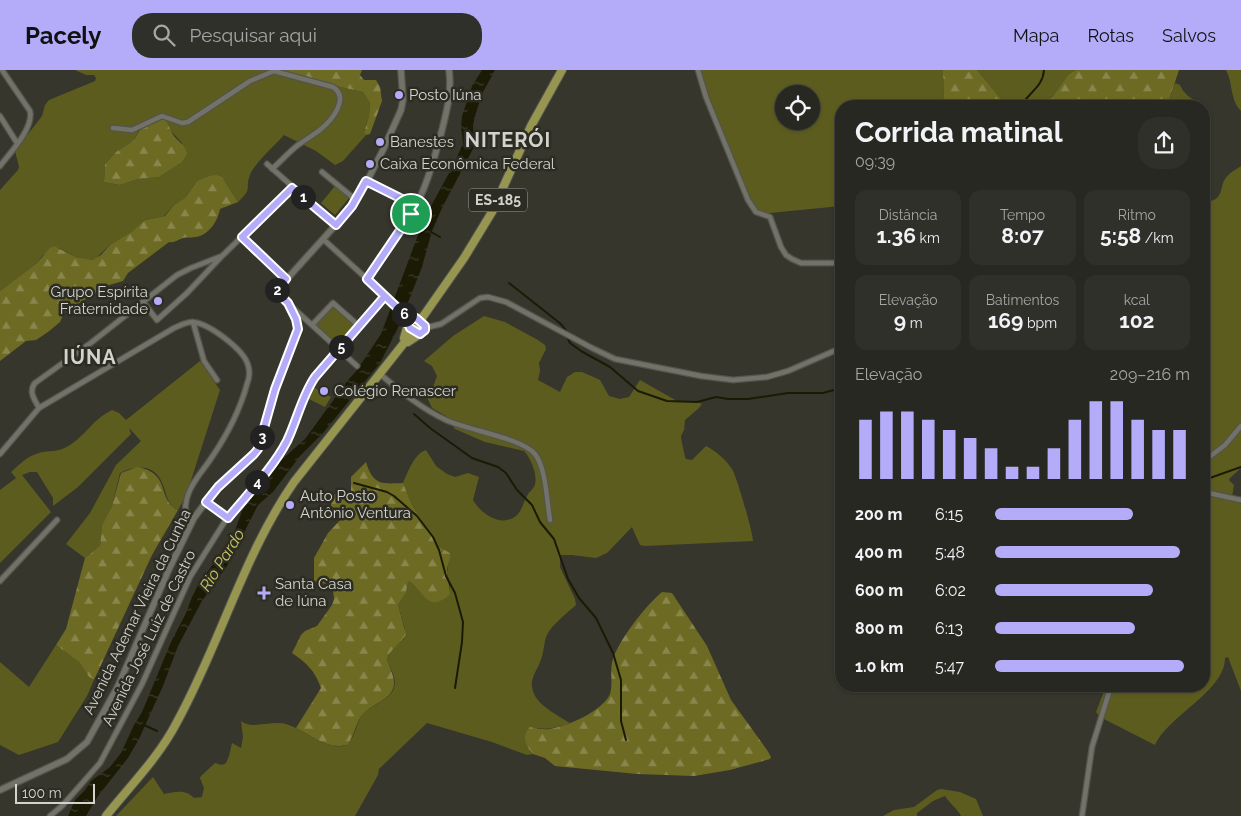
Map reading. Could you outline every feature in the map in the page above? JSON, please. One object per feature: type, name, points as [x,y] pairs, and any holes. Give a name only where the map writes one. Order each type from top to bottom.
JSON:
[{"type":"main road","name":"ES-185","points":[[415,325],[464,258],[492,212],[531,126],[562,70]]},
{"type":"main road","points":[[397,351],[406,334],[415,325]]},
{"type":"main road","points":[[106,816],[149,765],[177,724],[261,537],[278,505],[294,482],[380,374],[415,325]]},
{"type":"street","points":[[0,166],[29,126],[32,118],[30,111],[2,70]]},
{"type":"street","points":[[357,366],[278,295],[277,292],[286,279],[336,225],[356,200],[401,110],[403,100],[400,70]]},
{"type":"street","points":[[367,279],[416,206],[430,172],[450,92],[449,70]]},
{"type":"street","points":[[698,70],[706,97],[748,200],[756,212],[770,218],[786,255],[801,263],[835,263]]},
{"type":"street","points":[[113,128],[132,130],[162,116],[182,123],[188,122],[250,81],[274,71],[333,87],[337,90],[340,95],[340,103],[330,122],[301,143],[272,169]]},
{"type":"street","points":[[0,116],[17,143]]},
{"type":"street","points":[[266,164],[336,225]]},
{"type":"street","points":[[322,172],[356,200]]},
{"type":"street","points":[[366,181],[416,206]]},
{"type":"street","points":[[143,302],[157,320],[292,188]]},
{"type":"street","points":[[242,237],[286,279]]},
{"type":"street","points":[[323,239],[415,325],[441,324],[473,302],[488,297],[506,302],[562,333],[615,359],[701,376],[733,380],[767,377],[788,372],[835,351]]},
{"type":"street","points":[[39,408],[32,395],[32,386],[35,383],[184,271],[222,256]]},
{"type":"street","name":"Avenida José Luiz de Castro","points":[[50,816],[62,806],[100,763],[142,684],[190,577],[228,518],[286,442],[312,382],[385,296]]},
{"type":"street","name":"Avenida Ademar Vieira da Cunha","points":[[0,790],[67,759],[87,742],[118,686],[170,567],[194,518],[218,487],[254,454],[260,443],[275,389],[298,329],[296,319],[288,303]]},
{"type":"street","points":[[312,325],[333,303],[359,326]]},
{"type":"street","points":[[193,322],[204,361],[217,380]]},
{"type":"street","points":[[0,454],[39,408],[174,328],[193,322],[209,328],[235,347],[246,359],[249,371],[248,382],[239,408],[212,457],[189,492],[185,504],[186,510],[194,518]]},
{"type":"street","points":[[380,374],[407,396],[445,420],[514,442],[534,453],[543,473],[550,520]]},
{"type":"street","points":[[1210,456],[1225,445],[1241,426]]},
{"type":"street","points":[[1210,493],[1241,500]]},
{"type":"street","points":[[206,502],[228,518]]},
{"type":"street","points":[[0,582],[57,520]]},
{"type":"street","points":[[1082,816],[1092,747],[1109,692]]},
{"type":"shaded area","points":[[75,70],[263,70],[363,92],[370,103],[369,116],[364,131],[366,135],[343,161],[335,165],[316,151],[284,135],[252,171],[248,180],[247,191],[238,202],[222,177],[197,181],[186,197],[174,205],[164,216],[145,220],[132,233],[110,245],[96,258],[91,260],[76,257],[59,248],[43,255],[37,263],[0,291],[0,190],[18,170],[15,151],[42,116],[45,105],[49,100],[95,81],[94,75],[86,75]],"holes":[[[140,129],[171,131],[182,143],[181,163],[159,177],[138,179],[120,185],[104,182],[105,164],[116,152],[134,140]]]},
{"type":"shaded area","points":[[696,70],[943,70],[944,100],[835,100],[835,207],[755,213]]},
{"type":"shaded area","points":[[977,70],[1075,70],[1068,75],[1050,100],[1002,100]]},
{"type":"shaded area","points":[[1226,70],[1241,70],[1241,111],[1233,97]]},
{"type":"shaded area","points":[[1175,83],[1180,85],[1194,100],[1169,100]]},
{"type":"shaded area","points":[[1241,166],[1241,468],[1229,480],[1234,485],[1232,497],[1241,500],[1241,691],[1228,657],[1225,658],[1223,670],[1210,688],[1210,200],[1215,200],[1218,197],[1223,182],[1230,173]]},
{"type":"shaded area","points":[[335,186],[349,198],[335,215],[321,203]]},
{"type":"shaded area","points":[[333,305],[355,325],[338,346],[316,325]]},
{"type":"shaded area","points":[[484,316],[505,322],[545,345],[546,349],[539,363],[538,380],[560,392],[567,377],[575,372],[582,372],[600,380],[609,396],[620,399],[629,397],[640,380],[677,401],[693,401],[702,404],[685,420],[681,436],[685,458],[692,460],[706,446],[717,453],[730,466],[741,493],[753,541],[645,546],[640,545],[632,527],[607,553],[596,558],[560,555],[560,567],[576,605],[548,633],[541,659],[532,681],[532,688],[539,701],[570,723],[554,728],[537,728],[530,751],[533,754],[527,755],[492,742],[427,723],[379,769],[378,775],[355,816],[116,816],[153,777],[164,794],[180,792],[187,793],[194,798],[202,797],[204,788],[201,776],[215,763],[222,765],[226,763],[232,743],[241,748],[243,737],[241,721],[250,725],[286,724],[329,745],[344,746],[351,740],[364,713],[392,692],[395,681],[387,659],[391,650],[404,639],[405,629],[398,605],[406,593],[408,582],[410,580],[443,599],[450,593],[447,573],[450,553],[438,546],[412,505],[403,483],[415,459],[426,450],[436,466],[447,474],[455,477],[468,473],[479,477],[473,500],[486,514],[498,520],[510,519],[520,512],[535,483],[534,468],[524,451],[485,442],[455,429],[446,416],[432,408],[426,395],[432,390],[437,376],[432,366],[424,361],[453,336]]},
{"type":"shaded area","points":[[200,361],[220,390],[186,496],[178,510],[171,505],[155,472],[144,468],[126,470],[120,473],[112,506],[102,525],[100,547],[85,558],[66,544],[90,513],[116,465],[141,441],[129,428],[131,434],[78,487],[53,506],[53,498],[37,472],[22,475],[51,512],[0,563],[0,490],[16,478],[11,472],[32,455],[61,450],[70,445],[99,418],[112,410],[119,413],[126,420]]},
{"type":"shaded area","points":[[313,387],[331,397],[325,407],[307,398]]},
{"type":"shaded area","points":[[56,645],[79,662],[89,677],[94,680],[87,696],[58,742],[19,755],[0,745],[0,662],[29,687]]},
{"type":"shaded area","points":[[1104,692],[1207,692],[1172,723],[1155,745],[1100,717],[1096,712]]},
{"type":"shaded area","points":[[941,789],[960,792],[976,799],[983,816],[961,816],[945,796],[933,801],[917,813],[917,816],[883,816],[894,810],[914,807]]},
{"type":"green space","points":[[263,70],[362,70],[360,75],[364,80],[376,80],[380,87],[382,101],[370,134],[366,135],[364,132],[369,116],[370,103],[363,92]]},
{"type":"green space","points":[[943,70],[977,70],[1002,100],[944,100]]},
{"type":"green space","points":[[1075,70],[1179,70],[1169,100],[1050,100],[1068,75]]},
{"type":"green space","points":[[165,120],[185,149],[187,154],[181,163],[159,177],[138,179],[120,185],[104,182],[105,164],[116,152],[134,140],[143,125]]},
{"type":"green space","points":[[216,175],[222,177],[238,202],[220,209],[209,231],[200,236],[169,242],[128,273],[123,281],[109,285],[71,308],[64,313],[60,322],[48,332],[36,340],[26,341],[0,361],[0,291],[37,263],[54,246],[76,257],[92,260],[101,255],[110,245],[132,232],[145,220],[165,216],[174,205],[186,197],[197,181]]},
{"type":"green space","points":[[366,462],[372,475],[379,482],[403,483],[412,505],[438,546],[450,553],[447,572],[450,594],[443,600],[431,602],[410,581],[408,582],[406,593],[398,605],[406,634],[388,655],[387,659],[394,682],[391,692],[361,716],[348,744],[335,746],[321,742],[296,728],[321,688],[310,668],[292,653],[301,635],[305,631],[317,626],[332,605],[334,599],[333,590],[326,584],[314,581],[314,558],[328,533],[343,517],[341,513],[331,506],[332,498],[337,492],[348,495],[351,491],[351,477]]},
{"type":"green space","points":[[137,467],[148,470],[160,480],[167,499],[178,510],[152,555],[94,680],[89,677],[79,662],[56,645],[66,629],[85,558],[100,546],[102,525],[112,506],[121,473]]},
{"type":"green space","points":[[662,592],[672,593],[707,646],[731,700],[767,750],[771,757],[770,759],[730,770],[694,776],[637,774],[555,766],[545,758],[533,754],[528,748],[525,737],[530,727],[546,729],[565,725],[592,712],[606,700],[611,690],[612,663],[619,645],[640,615]]},
{"type":"water","name":"Rio Pardo","points":[[482,70],[495,70],[482,94],[476,113],[473,125],[474,147],[442,208],[432,231],[422,267],[398,328],[380,363],[323,433],[300,456],[273,492],[258,505],[227,566],[202,601],[178,646],[163,686],[139,739],[128,758],[98,796],[86,816],[68,816],[75,800],[91,781],[110,767],[121,753],[142,712],[171,642],[199,583],[232,539],[242,511],[251,496],[278,463],[305,439],[357,370],[381,334],[424,219],[455,162],[463,143],[462,116],[472,86]]},
{"type":"waterway","points":[[1025,100],[1041,81],[1044,70]]},
{"type":"waterway","points":[[431,232],[440,237]]},
{"type":"waterway","points":[[509,283],[561,324],[567,332]]},
{"type":"waterway","points":[[568,339],[570,343],[581,351],[610,367],[638,391],[667,401],[697,402],[716,397],[748,399],[788,393],[823,393],[835,390]]},
{"type":"waterway","points":[[414,414],[472,458],[498,467],[506,473],[517,490],[532,505],[540,522],[554,539],[568,579],[579,598],[596,618],[613,653],[621,680],[621,721],[626,740]]},
{"type":"waterway","points":[[1210,478],[1241,467]]},
{"type":"waterway","points":[[354,483],[387,492],[394,496],[417,516],[433,537],[439,550],[446,576],[455,593],[463,622],[455,688]]},
{"type":"waterway","points":[[144,725],[157,731]]},
{"type":"place","name":"Posto Iúna","points":[[399,95]]},
{"type":"place","name":"Banestes","points":[[380,142]]},
{"type":"place","name":"Caixa Econômica Federal","points":[[370,164]]},
{"type":"place","name":"Grupo Espírita Fraternidade","points":[[158,301]]},
{"type":"place","name":"Colégio Renascer","points":[[324,391]]},
{"type":"place","name":"Auto Posto Antônio Ventura","points":[[290,505]]},
{"type":"place","name":"Santa Casa de Iúna","points":[[264,593]]},
{"type":"district","name":"NITERÓI","points":[[508,140]]},
{"type":"district","name":"IÚNA","points":[[90,357]]},
{"type":"route","points":[[411,214],[367,279],[405,315],[410,320],[408,324],[410,328],[420,334],[424,332],[425,326],[423,323],[416,318],[410,320],[405,315],[385,296],[344,344],[315,377],[308,389],[286,442],[228,518],[206,502],[230,474],[258,449],[275,389],[298,329],[296,319],[288,303],[277,292],[286,279],[242,237],[292,188],[336,225],[352,206],[366,181],[416,206],[411,214]]}]
